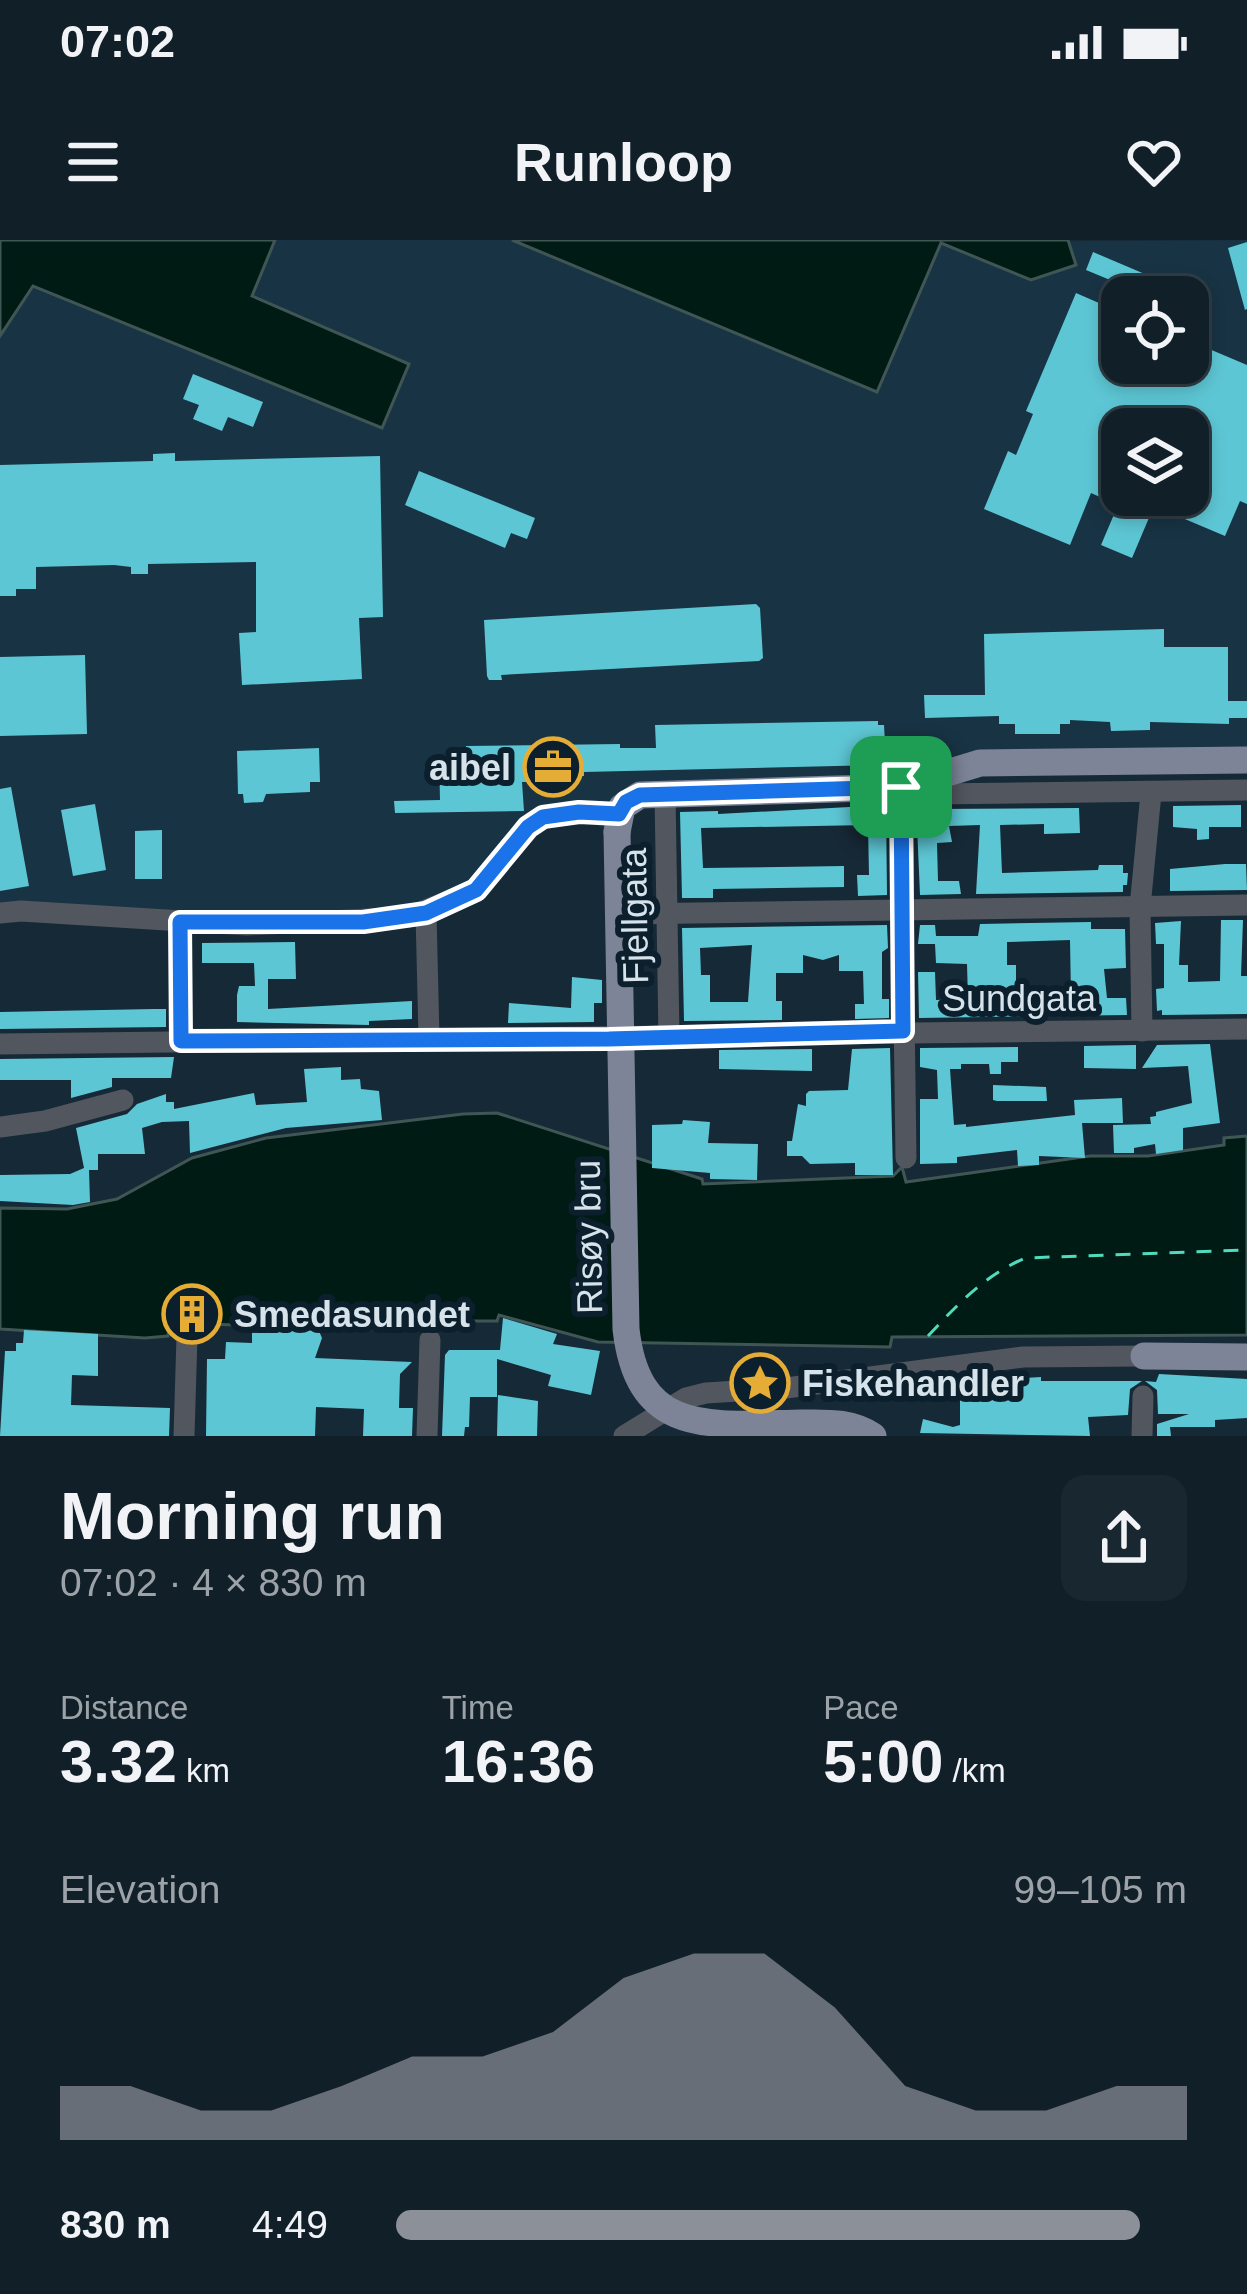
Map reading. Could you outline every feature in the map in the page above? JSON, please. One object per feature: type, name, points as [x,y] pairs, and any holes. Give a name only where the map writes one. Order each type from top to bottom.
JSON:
[{"type":"main road","points":[[618,823],[626,802],[635,796],[901,787],[980,763],[1247,760]]},
{"type":"main road","name":"Risøy bru","points":[[618,823],[626,1329],[634,1377],[654,1406],[679,1421],[831,1423],[860,1428],[873,1436]]},
{"type":"main road","points":[[1144,1356],[1247,1357]]},
{"type":"street","points":[[901,787],[906,1158]]},
{"type":"street","points":[[933,794],[1247,790]]},
{"type":"street","points":[[1142,1031],[1140,907],[1151,793]]},
{"type":"street","name":"Fjellgata","points":[[665,794],[669,1037]]},
{"type":"street","points":[[0,914],[57,912],[180,922],[363,922],[426,913],[476,890],[528,827],[543,817],[579,812],[618,823]]},
{"type":"street","points":[[626,914],[1247,905]]},
{"type":"street","points":[[426,913],[429,1038]]},
{"type":"street","points":[[180,922],[181,1041]]},
{"type":"street","name":"Sundgata","points":[[0,1044],[1247,1029]]},
{"type":"street","points":[[0,1127],[45,1121],[123,1100]]},
{"type":"street","points":[[184,1436],[187,1336]]},
{"type":"street","points":[[427,1436],[430,1340]]},
{"type":"street","points":[[624,1436],[686,1398],[706,1393],[760,1391],[1023,1357],[1144,1356]]},
{"type":"street","points":[[1142,1436],[1143,1396]]},
{"type":"shaded area","points":[[0,240],[275,240],[252,296],[409,364],[382,428],[33,286],[0,336]]},
{"type":"shaded area","points":[[275,240],[515,240],[876,391],[940,242],[1247,240],[1247,761],[1131,760],[651,798],[623,812],[617,835],[566,811],[431,915],[0,915],[0,335],[35,283],[250,298]]},
{"type":"shaded area","points":[[512,240],[1068,240],[1076,265],[1031,280],[941,243],[877,392]]},
{"type":"shaded area","points":[[497,1113],[702,1179],[703,1184],[893,1176],[902,1167],[906,1182],[1090,1156],[1148,1156],[1224,1145],[1224,1138],[1247,1136],[1247,1335],[892,1337],[890,1347],[598,1342],[499,1315],[497,1321],[403,1321],[402,1330],[169,1323],[168,1336],[145,1338],[0,1329],[0,1208],[67,1209],[117,1199],[192,1158],[266,1138]]},
{"type":"building","points":[[1247,242],[1247,309],[1245,310],[1228,248]]},
{"type":"building","points":[[1093,252],[1149,276],[1101,276],[1086,270]]},
{"type":"building","points":[[1076,293],[1101,304],[1101,384],[1209,384],[1209,349],[1247,365],[1247,504],[1240,501],[1225,536],[1178,516],[1209,516],[1209,408],[1101,408],[1101,497],[1091,493],[1070,545],[984,509],[1008,451],[1016,455],[1033,414],[1026,411]]},
{"type":"building","points":[[193,374],[263,402],[253,427],[228,417],[222,431],[193,419],[199,405],[183,399]]},
{"type":"building","points":[[175,453],[175,461],[380,456],[383,617],[359,618],[362,679],[242,685],[239,633],[256,632],[256,562],[148,564],[148,574],[131,574],[131,567],[114,565],[36,567],[36,589],[16,589],[16,596],[0,596],[0,465],[153,461],[153,454]]},
{"type":"building","points":[[419,471],[535,518],[527,539],[511,533],[505,548],[405,505]]},
{"type":"building","points":[[1113,516],[1150,516],[1132,558],[1101,545]]},
{"type":"building","points":[[756,604],[763,658],[759,661],[501,675],[502,680],[487,676],[484,620]]},
{"type":"building","points":[[1164,629],[1164,647],[1228,647],[1228,701],[1247,701],[1247,718],[1229,718],[1229,724],[1150,722],[1150,730],[1111,731],[1110,722],[1070,720],[1070,724],[1060,724],[1060,734],[1015,734],[1015,724],[999,724],[999,716],[925,718],[924,695],[985,695],[984,634]]},
{"type":"building","points":[[85,655],[87,734],[0,736],[0,657]]},
{"type":"building","points":[[878,721],[884,725],[885,743],[879,743],[879,765],[584,772],[584,776],[552,777],[552,782],[522,782],[524,811],[395,813],[394,801],[440,800],[439,755],[466,755],[466,746],[620,744],[620,748],[656,748],[655,725]]},
{"type":"building","points":[[319,748],[320,782],[310,782],[310,792],[266,794],[263,802],[244,803],[243,794],[238,794],[237,751]]},
{"type":"building","points":[[11,787],[29,886],[0,891],[0,789]]},
{"type":"building","points":[[916,802],[933,809],[1079,808],[1080,833],[1044,834],[1044,824],[1000,825],[1002,873],[1123,865],[1127,885],[1123,892],[976,894],[980,825],[949,826],[952,842],[937,843],[938,881],[959,881],[961,894],[920,895]]},
{"type":"building","points":[[95,804],[106,870],[73,876],[61,810]]},
{"type":"building","points":[[886,805],[887,895],[858,896],[857,875],[869,875],[868,825],[701,828],[703,868],[844,866],[844,887],[713,889],[713,898],[682,898],[680,812]]},
{"type":"building","points":[[1241,805],[1241,827],[1209,827],[1209,839],[1197,840],[1197,829],[1173,827],[1173,806]]},
{"type":"building","points":[[162,830],[162,879],[135,879],[135,831]]},
{"type":"building","points":[[1246,864],[1247,890],[1170,891],[1170,869]]},
{"type":"building","points":[[1221,920],[1243,920],[1241,976],[1247,976],[1247,1014],[1162,1015],[1162,1010],[1157,1011],[1156,989],[1164,988],[1164,944],[1156,944],[1155,923],[1181,921],[1179,965],[1188,965],[1188,982],[1220,981]]},
{"type":"building","points":[[1091,922],[1091,929],[1125,929],[1126,968],[1104,969],[1107,998],[1126,998],[1127,1015],[919,1018],[918,972],[935,972],[936,1000],[968,999],[967,964],[936,963],[935,944],[918,944],[920,925],[935,925],[936,936],[978,936],[980,924]],"holes":[[[1070,940],[1071,997],[1016,991],[1016,965],[1007,965],[1007,942]]]},
{"type":"building","points":[[887,925],[882,999],[889,999],[889,1018],[855,1019],[855,1004],[864,1004],[863,971],[839,971],[839,955],[823,960],[803,955],[803,973],[776,973],[782,1020],[684,1021],[682,928]],"holes":[[[752,945],[748,1002],[710,1002],[710,975],[701,975],[700,948]]]},
{"type":"building","points":[[295,942],[296,979],[268,979],[268,1009],[412,1001],[412,1019],[369,1021],[369,1025],[237,1022],[239,986],[255,986],[254,963],[202,963],[202,943]]},
{"type":"building","points":[[572,977],[602,980],[602,1003],[594,1003],[594,1022],[508,1023],[509,1003],[571,1008]]},
{"type":"building","points":[[166,1009],[166,1027],[0,1029],[0,1012]]},
{"type":"building","points":[[1210,1044],[1220,1123],[1183,1128],[1183,1150],[1156,1154],[1155,1144],[1134,1148],[1134,1153],[1114,1153],[1113,1125],[1151,1124],[1150,1117],[1156,1112],[1192,1103],[1188,1066],[1142,1068],[1157,1045]]},
{"type":"building","points":[[1136,1045],[1136,1069],[1084,1068],[1084,1046]]},
{"type":"building","points":[[1018,1047],[1018,1062],[1001,1062],[1001,1074],[990,1074],[989,1064],[950,1069],[954,1125],[1075,1115],[1074,1100],[1122,1098],[1123,1123],[1082,1123],[1085,1158],[1039,1156],[1039,1165],[1018,1166],[1017,1150],[957,1157],[957,1163],[920,1164],[920,1099],[938,1099],[937,1070],[920,1067],[920,1048]]},
{"type":"building","points":[[890,1048],[893,1175],[855,1175],[855,1163],[810,1164],[802,1156],[787,1156],[798,1104],[806,1106],[806,1094],[848,1090],[852,1049]]},
{"type":"building","points":[[812,1049],[812,1071],[719,1069],[719,1050]]},
{"type":"building","points":[[174,1057],[171,1078],[112,1078],[112,1087],[71,1098],[71,1080],[0,1080],[0,1059]]},
{"type":"building","points":[[341,1067],[341,1080],[360,1079],[361,1089],[379,1091],[382,1120],[286,1128],[190,1153],[189,1121],[162,1122],[142,1128],[145,1154],[98,1154],[98,1170],[89,1170],[90,1202],[0,1201],[0,1175],[70,1174],[84,1168],[76,1128],[127,1114],[137,1104],[166,1094],[166,1102],[174,1102],[174,1109],[254,1093],[256,1105],[307,1102],[304,1069]]},
{"type":"building","points":[[993,1085],[1046,1087],[1047,1101],[993,1100]]},
{"type":"building","points":[[683,1120],[710,1122],[708,1143],[758,1144],[757,1180],[710,1179],[710,1173],[652,1168],[652,1125],[682,1124]]},
{"type":"building","points":[[503,1318],[557,1334],[553,1344],[600,1351],[591,1395],[548,1386],[551,1375],[497,1359],[497,1397],[470,1397],[464,1436],[442,1436],[445,1355],[449,1350],[500,1350]]},
{"type":"building","points":[[24,1330],[98,1334],[98,1376],[72,1375],[71,1405],[170,1408],[169,1436],[0,1436],[5,1351],[16,1351],[16,1343],[23,1343]]},
{"type":"building","points":[[319,1331],[322,1338],[315,1358],[412,1362],[400,1374],[399,1408],[413,1408],[412,1436],[363,1436],[364,1409],[316,1407],[315,1436],[206,1436],[207,1359],[225,1359],[226,1342],[252,1343],[252,1333]]},
{"type":"building","points":[[1159,1374],[1247,1379],[1247,1418],[1215,1420],[1215,1427],[1170,1427],[1171,1436],[1157,1436],[1157,1424],[1189,1414],[1158,1414],[1157,1390],[1145,1381],[1156,1382]]},
{"type":"building","points":[[1041,1377],[1041,1381],[1142,1381],[1130,1389],[1128,1415],[1088,1417],[1090,1436],[920,1433],[923,1419],[960,1425],[960,1382]]},
{"type":"building","points":[[498,1395],[538,1401],[537,1436],[497,1436]]},
{"type":"ferry route","points":[[928,1336],[984,1282],[1025,1258],[1247,1250]]},
{"type":"place","name":"aibel","points":[[553,767]]},
{"type":"place","name":"Smedasundet","points":[[192,1314]]},
{"type":"place","name":"Fiskehandler","points":[[760,1383]]},
{"type":"route","points":[[901,787],[903,1031],[609,1039],[181,1041],[180,922],[363,922],[426,913],[476,890],[534,821],[551,814],[619,814],[626,802],[640,795],[901,787]]}]
